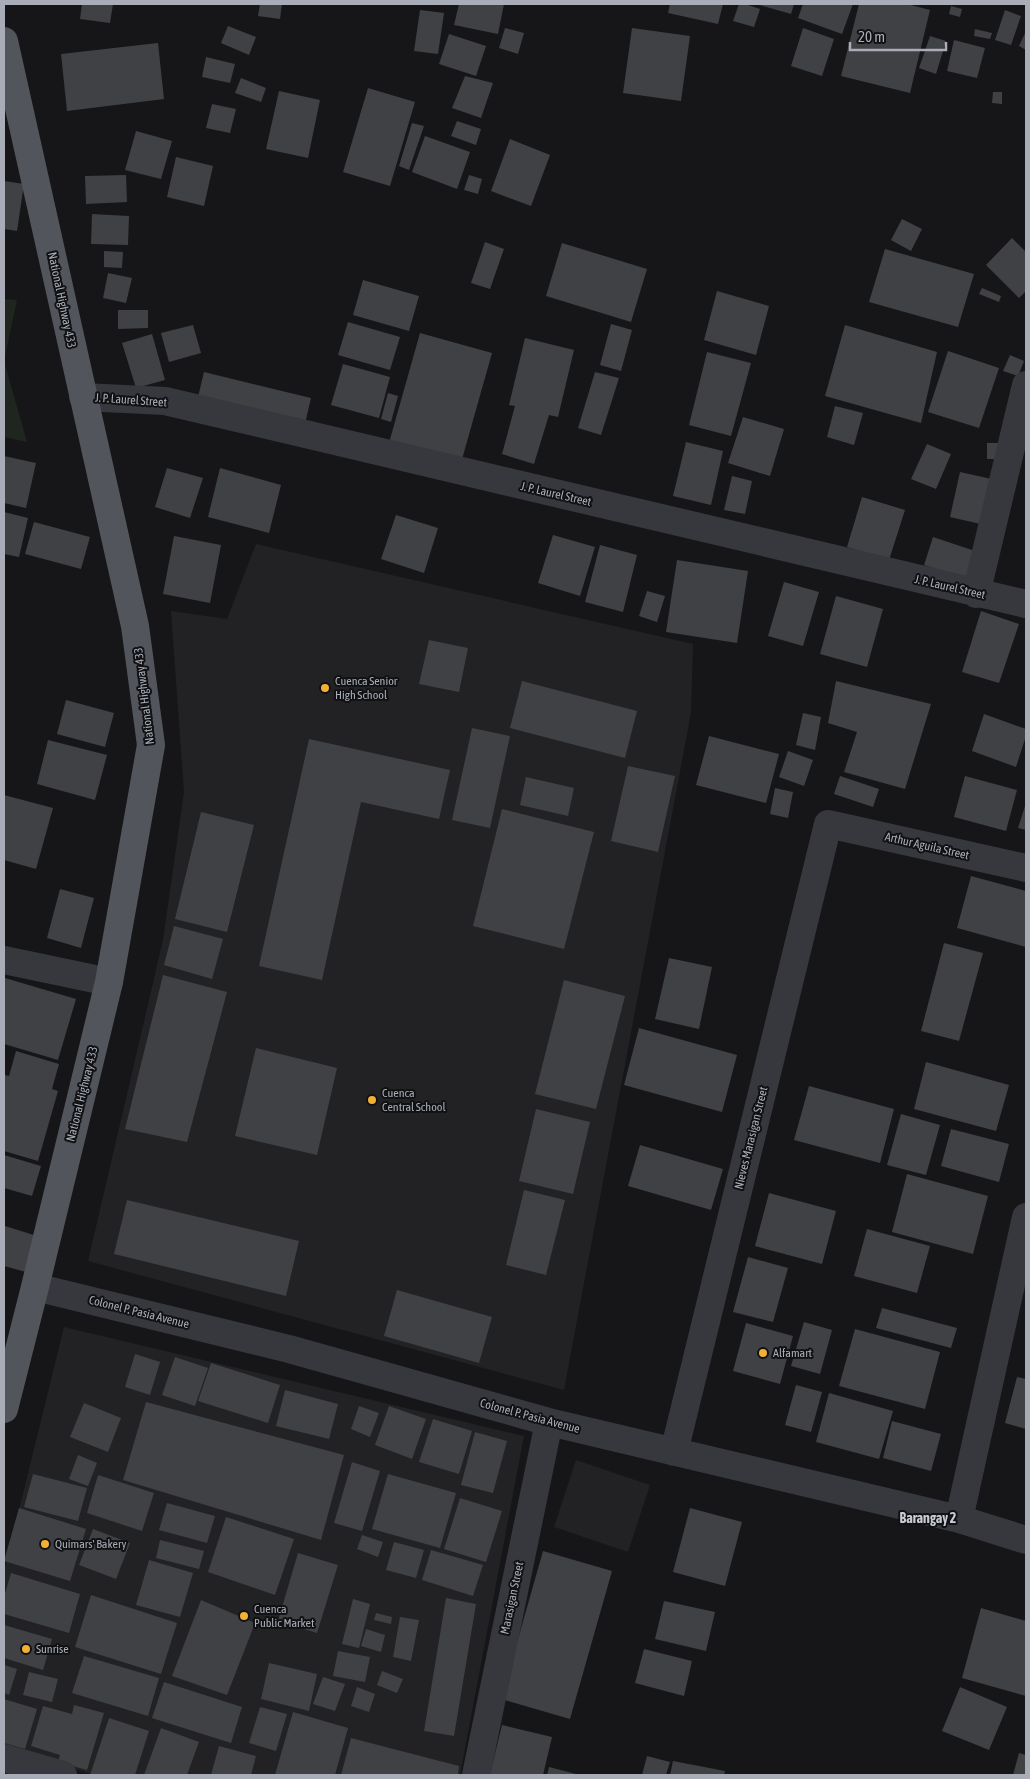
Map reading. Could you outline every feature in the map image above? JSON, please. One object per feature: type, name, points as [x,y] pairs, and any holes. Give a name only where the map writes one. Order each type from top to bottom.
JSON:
[{"type":"main road","name":"National Highway 433","points":[[4,41],[135,626],[151,745],[109,982],[4,1409]]},
{"type":"street","points":[[976,594],[1026,385]]},
{"type":"street","name":"J. P. Laurel Street","points":[[83,397],[165,401],[976,594],[1026,604]]},
{"type":"street","name":"Arthur Aguila Street","points":[[828,824],[1026,868]]},
{"type":"street","name":"Nieves Marasigan Street","points":[[674,1452],[828,824]]},
{"type":"street","points":[[4,960],[109,982]]},
{"type":"street","points":[[959,1519],[1026,1217]]},
{"type":"street","name":"Colonel P. Pasia Avenue","points":[[35,1287],[289,1349],[549,1422],[959,1519],[1026,1540]]},
{"type":"street","name":"Marasigan Street","points":[[476,1775],[549,1422]]},
{"type":"street","points":[[4,1758],[63,1775]]},
{"type":"shaded area","points":[[4,299],[17,300],[4,361]]},
{"type":"shaded area","points":[[4,361],[27,442],[4,437]]},
{"type":"shaded area","name":"Cuenca Central School","points":[[256,544],[693,644],[691,713],[564,1390],[88,1261],[163,940],[184,792],[171,611],[227,619]]},
{"type":"shaded area","points":[[64,1327],[524,1436],[460,1775],[96,1775],[4,1748],[4,1571]]},
{"type":"shaded area","points":[[576,1460],[650,1485],[628,1552],[554,1527]]},
{"type":"building","points":[[82,4],[113,4],[110,23],[80,19]]},
{"type":"building","points":[[260,4],[282,4],[280,19],[258,16]]},
{"type":"building","points":[[459,4],[504,4],[498,34],[454,25]]},
{"type":"building","points":[[670,4],[723,4],[718,24],[668,13]]},
{"type":"building","points":[[739,4],[760,9],[754,27],[733,21]]},
{"type":"building","points":[[756,4],[794,4],[791,14]]},
{"type":"building","points":[[803,4],[853,4],[842,34],[798,18]]},
{"type":"building","points":[[859,4],[907,4],[930,10],[910,93],[841,76]]},
{"type":"building","points":[[951,6],[962,9],[960,17],[949,14]]},
{"type":"building","points":[[420,10],[444,13],[438,54],[414,51]]},
{"type":"building","points":[[1005,10],[1021,16],[1011,45],[995,40]]},
{"type":"building","points":[[228,26],[256,37],[249,55],[221,43]]},
{"type":"building","points":[[505,28],[524,33],[518,54],[499,48]]},
{"type":"building","points":[[632,28],[690,36],[681,101],[623,93]]},
{"type":"building","points":[[803,28],[834,39],[822,76],[791,66]]},
{"type":"building","points":[[975,29],[992,33],[990,39],[974,36]]},
{"type":"building","points":[[1026,31],[1026,50],[1019,46]]},
{"type":"building","points":[[449,34],[486,46],[476,76],[439,64]]},
{"type":"building","points":[[930,36],[946,41],[936,74],[919,68]]},
{"type":"building","points":[[954,40],[985,48],[977,78],[947,71]]},
{"type":"building","points":[[158,43],[164,99],[67,111],[61,54]]},
{"type":"building","points":[[206,57],[235,64],[230,83],[202,77]]},
{"type":"building","points":[[465,76],[493,83],[481,118],[452,108]]},
{"type":"building","points":[[241,78],[266,88],[261,102],[235,93]]},
{"type":"building","points":[[368,88],[415,102],[390,186],[343,172]]},
{"type":"building","points":[[279,91],[320,100],[308,158],[266,149]]},
{"type":"building","points":[[993,92],[1002,92],[1002,104],[992,103]]},
{"type":"building","points":[[212,104],[236,109],[230,133],[206,128]]},
{"type":"building","points":[[457,121],[481,129],[476,145],[451,136]]},
{"type":"building","points":[[412,123],[424,126],[409,170],[399,166]]},
{"type":"building","points":[[136,131],[172,141],[161,179],[125,170]]},
{"type":"building","points":[[425,136],[470,152],[457,189],[412,172]]},
{"type":"building","points":[[510,139],[550,155],[531,206],[491,191]]},
{"type":"building","points":[[176,157],[213,166],[204,206],[167,197]]},
{"type":"building","points":[[126,175],[127,202],[86,204],[85,176]]},
{"type":"building","points":[[469,175],[482,179],[478,194],[464,190]]},
{"type":"building","points":[[4,181],[24,184],[17,231],[4,229]]},
{"type":"building","points":[[92,214],[129,216],[128,245],[91,244]]},
{"type":"building","points":[[902,219],[922,229],[911,251],[891,240]]},
{"type":"building","points":[[1012,238],[1026,252],[1026,291],[1019,298],[986,265]]},
{"type":"building","points":[[485,242],[504,249],[490,289],[471,283]]},
{"type":"building","points":[[562,243],[647,269],[631,322],[546,296]]},
{"type":"building","points":[[885,249],[974,274],[958,327],[869,302]]},
{"type":"building","points":[[104,251],[123,252],[122,268],[104,267]]},
{"type":"building","points":[[108,273],[132,278],[126,303],[103,298]]},
{"type":"building","points":[[363,280],[419,296],[409,331],[353,315]]},
{"type":"building","points":[[982,288],[1001,296],[999,302],[979,294]]},
{"type":"building","points":[[717,291],[769,306],[756,355],[704,340]]},
{"type":"building","points":[[118,310],[148,310],[148,328],[118,329]]},
{"type":"building","points":[[348,322],[400,337],[390,370],[338,355]]},
{"type":"building","points":[[611,324],[632,330],[621,371],[600,365]]},
{"type":"building","points":[[193,325],[201,353],[169,362],[161,333]]},
{"type":"building","points":[[845,325],[937,352],[921,423],[825,396]]},
{"type":"building","points":[[420,333],[492,353],[459,470],[387,450]]},
{"type":"building","points":[[152,334],[165,380],[136,388],[122,343]]},
{"type":"building","points":[[525,338],[574,350],[558,417],[549,415],[534,464],[502,454],[515,406],[509,405]]},
{"type":"building","points":[[948,351],[999,368],[979,428],[928,412]]},
{"type":"building","points":[[707,352],[751,363],[731,436],[689,425]]},
{"type":"building","points":[[1010,355],[1024,361],[1018,376],[1003,371]]},
{"type":"building","points":[[343,364],[390,377],[379,418],[331,405]]},
{"type":"building","points":[[204,372],[311,398],[304,428],[197,401]]},
{"type":"building","points":[[595,372],[619,378],[601,435],[578,428]]},
{"type":"building","points":[[388,393],[398,396],[391,422],[381,419]]},
{"type":"building","points":[[835,406],[863,413],[854,445],[827,437]]},
{"type":"building","points":[[743,417],[784,429],[770,476],[728,463]]},
{"type":"building","points":[[686,442],[723,451],[711,505],[673,496]]},
{"type":"building","points":[[987,443],[998,443],[998,459],[987,459]]},
{"type":"building","points":[[927,444],[951,454],[936,489],[911,479]]},
{"type":"building","points":[[4,456],[36,463],[26,508],[4,503]]},
{"type":"building","points":[[167,468],[203,478],[190,518],[155,507]]},
{"type":"building","points":[[220,468],[281,485],[269,533],[208,517]]},
{"type":"building","points":[[960,472],[996,480],[985,525],[950,517]]},
{"type":"building","points":[[732,476],[752,481],[745,514],[724,510]]},
{"type":"building","points":[[862,497],[905,510],[889,560],[847,547]]},
{"type":"building","points":[[4,512],[28,518],[19,557],[4,554]]},
{"type":"building","points":[[396,515],[438,528],[424,573],[381,559]]},
{"type":"building","points":[[34,522],[90,537],[81,569],[25,554]]},
{"type":"building","points":[[553,535],[595,547],[580,596],[538,583]]},
{"type":"building","points":[[174,536],[221,545],[210,603],[163,594]]},
{"type":"building","points":[[933,537],[978,552],[969,580],[924,565]]},
{"type":"building","points":[[600,545],[637,555],[623,612],[585,602]]},
{"type":"building","points":[[677,560],[748,571],[737,643],[666,632]]},
{"type":"building","points":[[784,582],[819,592],[803,646],[768,636]]},
{"type":"building","points":[[647,591],[665,596],[657,622],[639,616]]},
{"type":"building","points":[[836,596],[883,609],[867,667],[820,654]]},
{"type":"building","points":[[981,611],[1019,624],[999,683],[962,672]]},
{"type":"building","points":[[429,640],[468,648],[459,692],[419,684]]},
{"type":"building","points":[[522,681],[637,711],[625,758],[510,728]]},
{"type":"building","points":[[836,681],[931,704],[905,789],[844,772],[857,732],[828,723]]},
{"type":"building","points":[[66,700],[114,713],[105,747],[57,734]]},
{"type":"building","points":[[803,713],[821,717],[815,750],[796,745]]},
{"type":"building","points":[[984,714],[1026,729],[1026,736],[1016,767],[972,751]]},
{"type":"building","points":[[472,728],[510,736],[490,828],[452,820]]},
{"type":"building","points":[[709,736],[779,754],[766,803],[696,785]]},
{"type":"building","points":[[309,739],[450,770],[439,819],[361,802],[322,980],[259,966]]},
{"type":"building","points":[[48,740],[107,755],[95,800],[37,784]]},
{"type":"building","points":[[788,751],[813,760],[804,786],[779,777]]},
{"type":"building","points":[[628,766],[675,776],[658,852],[611,841]]},
{"type":"building","points":[[840,776],[879,789],[873,807],[834,794]]},
{"type":"building","points":[[965,776],[1017,790],[1006,831],[954,817]]},
{"type":"building","points":[[526,777],[574,788],[568,816],[520,805]]},
{"type":"building","points":[[775,788],[793,792],[788,818],[770,814]]},
{"type":"building","points":[[4,795],[53,808],[36,869],[4,860]]},
{"type":"building","points":[[1026,803],[1026,830],[1018,828]]},
{"type":"building","points":[[502,809],[594,832],[564,949],[473,926]]},
{"type":"building","points":[[201,812],[254,825],[227,932],[175,919]]},
{"type":"building","points":[[971,876],[1026,891],[1026,947],[957,928]]},
{"type":"building","points":[[60,889],[94,898],[81,948],[47,938]]},
{"type":"building","points":[[174,926],[223,939],[212,979],[164,965]]},
{"type":"building","points":[[944,943],[983,953],[959,1041],[921,1031]]},
{"type":"building","points":[[669,958],[712,967],[699,1029],[655,1019]]},
{"type":"building","points":[[163,975],[227,992],[187,1142],[125,1129]]},
{"type":"building","points":[[5,978],[76,999],[58,1060],[4,1044]]},
{"type":"building","points":[[564,980],[625,996],[596,1109],[535,1094]]},
{"type":"building","points":[[639,1028],[737,1055],[722,1112],[624,1085]]},
{"type":"building","points":[[256,1048],[337,1068],[317,1155],[235,1136]]},
{"type":"building","points":[[16,1051],[59,1064],[52,1089],[58,1091],[38,1161],[4,1151],[4,1075],[9,1076]]},
{"type":"building","points":[[926,1062],[1009,1085],[996,1131],[914,1109]]},
{"type":"building","points":[[809,1086],[894,1109],[880,1163],[794,1140]]},
{"type":"building","points":[[536,1109],[590,1122],[573,1194],[519,1181]]},
{"type":"building","points":[[901,1114],[940,1125],[926,1175],[887,1165]]},
{"type":"building","points":[[951,1129],[1009,1144],[999,1182],[941,1166]]},
{"type":"building","points":[[640,1145],[723,1169],[711,1210],[628,1186]]},
{"type":"building","points":[[4,1155],[41,1166],[32,1196],[4,1188]]},
{"type":"building","points":[[907,1174],[988,1196],[973,1254],[892,1232]]},
{"type":"building","points":[[524,1190],[565,1200],[546,1275],[506,1265]]},
{"type":"building","points":[[769,1193],[836,1211],[822,1264],[755,1246]]},
{"type":"building","points":[[127,1200],[299,1241],[286,1296],[114,1254]]},
{"type":"building","points":[[5,1226],[37,1236],[26,1272],[4,1266]]},
{"type":"building","points":[[867,1229],[930,1246],[917,1293],[854,1276]]},
{"type":"building","points":[[748,1257],[788,1268],[773,1322],[733,1312]]},
{"type":"building","points":[[397,1290],[492,1317],[479,1363],[384,1336]]},
{"type":"building","points":[[882,1308],[957,1328],[951,1348],[876,1328]]},
{"type":"building","points":[[804,1322],[832,1330],[820,1374],[791,1366]]},
{"type":"building","points":[[746,1323],[793,1336],[780,1384],[733,1371]]},
{"type":"building","points":[[855,1329],[940,1352],[925,1409],[839,1386]]},
{"type":"building","points":[[135,1354],[160,1362],[150,1395],[125,1387]]},
{"type":"building","points":[[175,1357],[208,1368],[195,1406],[162,1395]]},
{"type":"building","points":[[211,1363],[280,1385],[268,1423],[198,1401]]},
{"type":"building","points":[[1017,1377],[1026,1379],[1026,1429],[1005,1423]]},
{"type":"building","points":[[796,1385],[822,1392],[811,1432],[785,1425]]},
{"type":"building","points":[[285,1390],[338,1404],[329,1439],[276,1426]]},
{"type":"building","points":[[829,1393],[893,1411],[879,1459],[816,1442]]},
{"type":"building","points":[[146,1402],[344,1455],[321,1540],[123,1480]]},
{"type":"building","points":[[84,1403],[121,1418],[108,1452],[70,1437]]},
{"type":"building","points":[[359,1406],[379,1413],[370,1437],[351,1429]]},
{"type":"building","points":[[389,1406],[426,1419],[412,1459],[375,1445]]},
{"type":"building","points":[[433,1419],[472,1431],[459,1474],[419,1462]]},
{"type":"building","points":[[892,1421],[941,1434],[931,1471],[883,1458]]},
{"type":"building","points":[[475,1432],[507,1441],[493,1493],[461,1485]]},
{"type":"building","points":[[78,1455],[97,1463],[88,1486],[69,1479]]},
{"type":"building","points":[[352,1462],[380,1471],[362,1531],[334,1523]]},
{"type":"building","points":[[33,1474],[87,1488],[78,1521],[24,1507]]},
{"type":"building","points":[[388,1474],[456,1493],[440,1548],[372,1529]]},
{"type":"building","points":[[98,1475],[154,1493],[142,1531],[87,1513]]},
{"type":"building","points":[[460,1498],[502,1511],[486,1562],[444,1549]]},
{"type":"building","points":[[167,1503],[215,1516],[207,1543],[159,1530]]},
{"type":"building","name":"Quimars' Bakery","points":[[19,1508],[86,1529],[70,1581],[4,1561]]},
{"type":"building","points":[[690,1508],[742,1522],[725,1586],[673,1572]]},
{"type":"building","points":[[226,1517],[294,1539],[275,1595],[208,1572]]},
{"type":"building","points":[[93,1529],[130,1543],[116,1579],[79,1565]]},
{"type":"building","points":[[362,1535],[383,1542],[378,1557],[357,1549]]},
{"type":"building","points":[[160,1540],[204,1551],[199,1569],[156,1558]]},
{"type":"building","points":[[394,1542],[424,1550],[416,1578],[386,1570]]},
{"type":"building","points":[[431,1550],[483,1565],[473,1596],[422,1580]]},
{"type":"building","points":[[543,1551],[612,1571],[570,1719],[501,1699]]},
{"type":"building","points":[[298,1553],[338,1565],[317,1633],[278,1621]]},
{"type":"building","points":[[149,1560],[193,1573],[180,1617],[136,1605]]},
{"type":"building","points":[[11,1573],[80,1594],[69,1633],[4,1614],[4,1597]]},
{"type":"building","points":[[91,1595],[177,1623],[161,1674],[75,1647]]},
{"type":"building","points":[[446,1598],[476,1604],[454,1736],[424,1731]]},
{"type":"building","points":[[353,1599],[370,1604],[359,1648],[342,1644]]},
{"type":"building","points":[[201,1600],[255,1623],[227,1695],[172,1676]]},
{"type":"building","points":[[664,1601],[715,1612],[706,1651],[655,1639]]},
{"type":"building","points":[[981,1608],[1026,1621],[1026,1696],[962,1678]]},
{"type":"building","points":[[376,1613],[392,1617],[391,1624],[374,1620]]},
{"type":"building","points":[[400,1617],[419,1620],[411,1661],[393,1657]]},
{"type":"building","name":"Sunrise","points":[[4,1625],[52,1639],[43,1670],[4,1658]]},
{"type":"building","points":[[366,1629],[385,1635],[381,1652],[361,1646]]},
{"type":"building","points":[[644,1649],[692,1661],[684,1696],[635,1683]]},
{"type":"building","points":[[338,1651],[370,1657],[365,1682],[333,1676]]},
{"type":"building","points":[[84,1656],[159,1678],[148,1716],[72,1693]]},
{"type":"building","points":[[269,1663],[317,1674],[309,1711],[261,1699]]},
{"type":"building","points":[[4,1665],[17,1669],[9,1695],[4,1693]]},
{"type":"building","points":[[382,1671],[403,1679],[397,1693],[377,1685]]},
{"type":"building","points":[[29,1672],[58,1679],[52,1702],[23,1695]]},
{"type":"building","points":[[323,1677],[345,1684],[335,1711],[313,1704]]},
{"type":"building","points":[[164,1682],[242,1707],[231,1743],[152,1718]]},
{"type":"building","points":[[357,1687],[375,1694],[369,1712],[351,1706]]},
{"type":"building","points":[[960,1687],[1007,1707],[989,1750],[942,1731]]},
{"type":"building","points":[[4,1699],[37,1709],[25,1749],[4,1743]]},
{"type":"building","points":[[74,1705],[104,1713],[87,1770],[58,1762],[60,1755],[31,1746],[43,1706],[72,1714]]},
{"type":"building","points":[[260,1707],[287,1714],[276,1751],[249,1743]]},
{"type":"building","points":[[293,1712],[348,1728],[335,1775],[275,1775]]},
{"type":"building","points":[[109,1718],[149,1731],[135,1775],[90,1775]]},
{"type":"building","points":[[502,1725],[552,1737],[543,1775],[490,1774]]},
{"type":"building","points":[[161,1728],[199,1742],[187,1775],[144,1775]]},
{"type":"building","points":[[351,1738],[459,1766],[458,1775],[341,1775]]},
{"type":"building","points":[[219,1746],[256,1756],[251,1775],[211,1775]]},
{"type":"building","points":[[1019,1753],[1026,1755],[1026,1775],[1013,1775]]},
{"type":"building","points":[[647,1756],[670,1762],[666,1775],[642,1775]]},
{"type":"building","points":[[673,1761],[725,1771],[724,1775],[670,1775]]},
{"type":"building","points":[[549,1767],[580,1775],[547,1775]]},
{"type":"place","name":"Cuenca Senior High School","points":[[325,688]]},
{"type":"place","name":"Cuenca Central School","points":[[372,1100]]},
{"type":"place","name":"Alfamart","points":[[763,1353]]},
{"type":"place","name":"Quimars' Bakery","points":[[45,1544]]},
{"type":"place","name":"Cuenca Public Market","points":[[244,1616]]},
{"type":"place","name":"Sunrise","points":[[26,1649]]},
{"type":"district","name":"Barangay 2","points":[[928,1518]]}]
